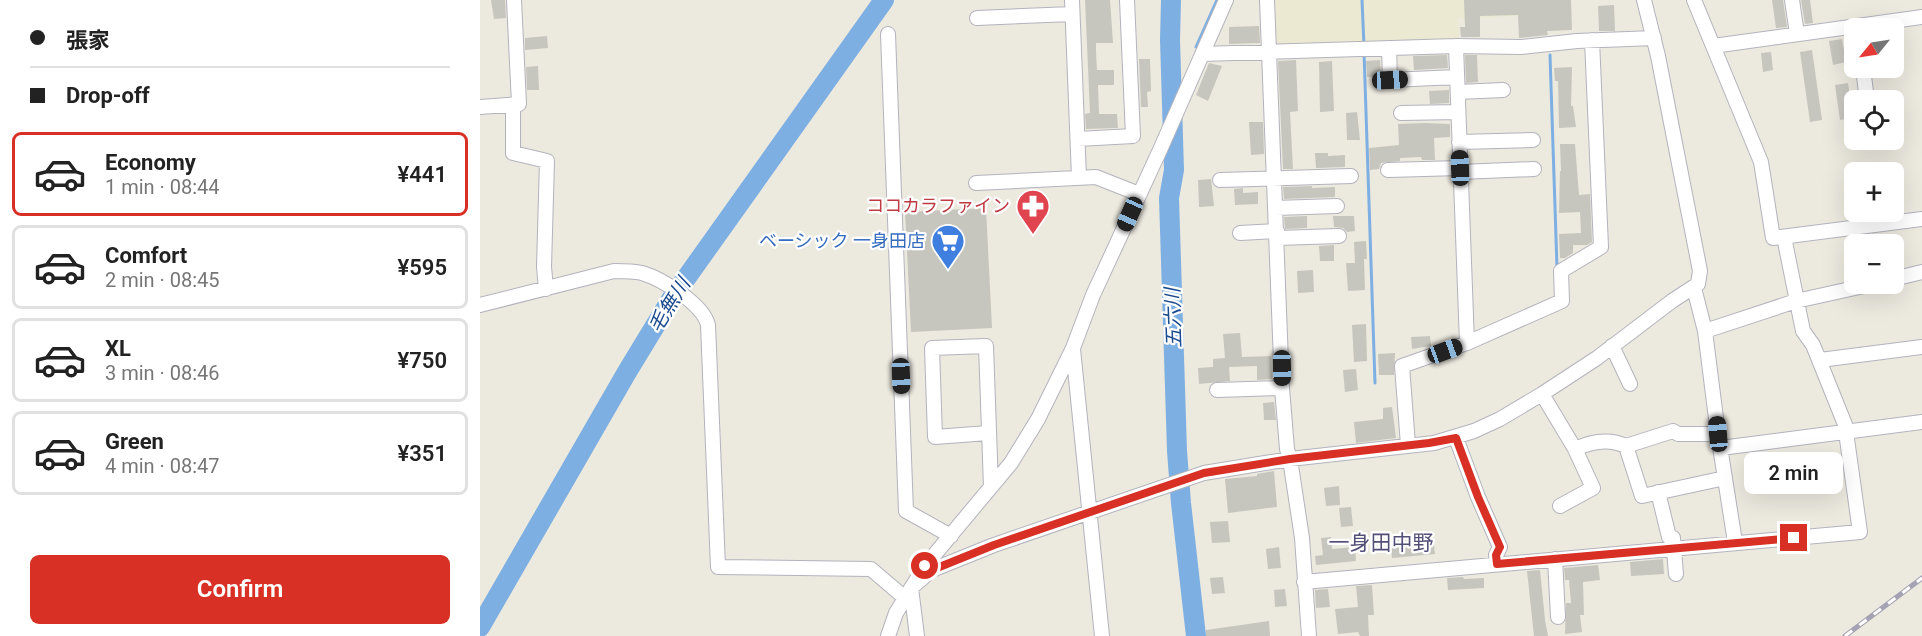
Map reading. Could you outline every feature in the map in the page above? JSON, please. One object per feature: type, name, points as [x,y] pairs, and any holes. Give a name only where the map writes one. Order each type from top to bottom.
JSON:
[{"type":"street","points":[[480,107],[519,104],[514,0]]},
{"type":"street","points":[[1078,139],[1132,136],[1127,0]]},
{"type":"street","points":[[888,636],[896,613],[908,593],[1011,463],[1029,435],[1073,348],[1093,295],[1226,0]]},
{"type":"street","points":[[1267,0],[1282,388],[1287,449],[1302,538],[1309,636]]},
{"type":"street","points":[[928,568],[1204,473],[1290,459],[1456,438],[1500,419],[1542,394],[1672,301],[1694,288],[1700,281],[1700,271],[1654,38],[1644,0]]},
{"type":"street","points":[[1694,0],[1761,162],[1773,238],[1922,219]]},
{"type":"street","points":[[1792,0],[1797,34]]},
{"type":"street","points":[[977,18],[1072,7],[1079,178]]},
{"type":"street","points":[[1904,20],[1922,17]]},
{"type":"street","points":[[1713,46],[1844,29]]},
{"type":"street","points":[[888,34],[906,511],[951,536]]},
{"type":"street","points":[[1202,54],[1456,46],[1521,47],[1592,40],[1654,38]]},
{"type":"street","points":[[1408,445],[1402,366],[1467,343],[1562,301],[1562,271],[1601,247],[1592,40]]},
{"type":"street","points":[[1456,46],[1467,343]]},
{"type":"street","points":[[1389,48],[1390,80],[1457,77]]},
{"type":"street","points":[[1458,92],[1503,90]]},
{"type":"street","points":[[513,105],[513,153],[546,161],[544,255],[546,289]]},
{"type":"street","points":[[1401,113],[1458,112]]},
{"type":"street","points":[[1459,142],[1533,140]]},
{"type":"street","points":[[1388,170],[1534,169]]},
{"type":"street","points":[[1220,180],[1351,176]]},
{"type":"street","points":[[976,183],[1096,177],[1139,194]]},
{"type":"street","points":[[1275,208],[1337,206]]},
{"type":"street","points":[[1240,233],[1338,236]]},
{"type":"street","points":[[1304,582],[1860,532],[1847,432],[1814,345],[1803,331],[1784,237]]},
{"type":"street","points":[[480,305],[614,271],[653,277],[693,302],[703,312],[708,325],[718,567],[871,569],[908,593],[916,636]]},
{"type":"street","points":[[1904,276],[1922,272]]},
{"type":"street","points":[[1694,288],[1705,331],[1735,542]]},
{"type":"street","points":[[1705,331],[1796,301],[1844,290]]},
{"type":"street","points":[[988,433],[935,437],[932,348],[986,346],[991,487]]},
{"type":"street","points":[[1612,346],[1630,384]]},
{"type":"street","points":[[1820,360],[1922,347]]},
{"type":"street","points":[[1073,348],[1102,636]]},
{"type":"street","points":[[1217,390],[1282,388]]},
{"type":"street","points":[[1542,394],[1575,449],[1593,488],[1560,506]]},
{"type":"street","points":[[1575,449],[1588,443],[1605,440],[1626,446],[1673,431],[1678,434],[1719,441],[1847,432],[1922,422]]},
{"type":"street","points":[[1456,438],[1500,547],[1496,555],[1497,564]]},
{"type":"street","points":[[1626,446],[1642,496],[1725,478]]},
{"type":"street","points":[[1658,492],[1669,537],[1673,538],[1676,574]]},
{"type":"street","points":[[1555,559],[1558,617]]},
{"type":"shaded area","points":[[1275,0],[1547,0],[1547,15],[1458,18],[1459,40],[1278,45],[1276,43]]},
{"type":"building","points":[[491,0],[505,0],[506,18],[494,19]]},
{"type":"building","points":[[1085,0],[1110,0],[1113,43],[1096,43],[1096,51],[1097,70],[1114,70],[1114,85],[1098,85],[1099,114],[1117,114],[1118,128],[1086,129],[1085,114],[1090,113]]},
{"type":"building","points":[[1464,0],[1571,0],[1572,30],[1547,31],[1548,35],[1519,38],[1518,15],[1480,16],[1480,37],[1461,37],[1460,27],[1465,27]]},
{"type":"building","points":[[1772,0],[1783,0],[1787,27],[1776,28]]},
{"type":"building","points":[[1801,0],[1810,0],[1813,23],[1805,24]]},
{"type":"building","points":[[1614,5],[1615,31],[1599,31],[1598,6]]},
{"type":"building","points":[[1259,26],[1260,43],[1229,44],[1229,27]]},
{"type":"building","points":[[547,36],[548,48],[525,50],[525,38]]},
{"type":"building","points":[[1842,39],[1844,62],[1833,65],[1829,41]]},
{"type":"building","points":[[1812,50],[1822,120],[1810,122],[1800,52]]},
{"type":"building","points":[[1771,52],[1773,70],[1763,72],[1761,53]]},
{"type":"building","points":[[1447,55],[1448,68],[1414,70],[1413,56]]},
{"type":"building","points":[[1465,55],[1477,55],[1478,82],[1466,83]]},
{"type":"building","points":[[1139,59],[1150,59],[1151,91],[1147,92],[1148,107],[1141,107]]},
{"type":"building","points":[[1296,60],[1298,111],[1290,112],[1293,169],[1283,169],[1278,61]]},
{"type":"building","points":[[1380,60],[1381,76],[1367,77],[1366,61]]},
{"type":"building","points":[[1332,61],[1334,111],[1320,112],[1319,62]]},
{"type":"building","points":[[1209,63],[1222,66],[1208,101],[1196,95]]},
{"type":"building","points":[[538,66],[539,90],[527,90],[526,67]]},
{"type":"building","points":[[1572,67],[1571,106],[1573,106],[1576,127],[1559,128],[1558,81],[1555,81],[1554,68]]},
{"type":"building","points":[[1848,83],[1849,90],[1844,90],[1844,119],[1840,120],[1835,85]]},
{"type":"building","points":[[1449,90],[1449,103],[1430,104],[1429,91]]},
{"type":"building","points":[[1357,112],[1360,140],[1347,140],[1346,113]]},
{"type":"building","points":[[1249,122],[1263,122],[1264,154],[1251,155]]},
{"type":"building","points":[[1398,124],[1450,124],[1450,137],[1434,138],[1435,160],[1422,160],[1421,157],[1400,158],[1400,161],[1381,163],[1379,169],[1370,170],[1369,148],[1399,145]]},
{"type":"building","points":[[1560,144],[1575,144],[1579,195],[1590,194],[1592,242],[1587,245],[1573,245],[1573,253],[1565,258],[1560,258],[1559,234],[1581,233],[1580,212],[1559,213]]},
{"type":"building","points":[[1315,153],[1328,153],[1328,156],[1345,155],[1345,167],[1316,168]]},
{"type":"building","points":[[1211,179],[1214,206],[1199,207],[1198,180]]},
{"type":"building","points":[[1312,186],[1312,188],[1335,187],[1335,197],[1284,199],[1283,187]]},
{"type":"building","points":[[1243,188],[1243,193],[1258,192],[1258,204],[1235,205],[1234,189]]},
{"type":"building","name":"ベーシック 一身田店","points":[[986,208],[992,328],[911,332],[905,212]]},
{"type":"building","points":[[1307,216],[1307,228],[1285,229],[1284,217]]},
{"type":"building","points":[[1333,216],[1354,216],[1355,231],[1347,232],[1343,228],[1334,227]]},
{"type":"building","points":[[1366,241],[1365,290],[1348,291],[1346,263],[1355,263],[1354,242]]},
{"type":"building","points":[[1334,245],[1334,261],[1320,261],[1319,246]]},
{"type":"building","points":[[1313,270],[1314,292],[1298,293],[1297,271]]},
{"type":"building","points":[[1366,324],[1367,361],[1354,362],[1352,325]]},
{"type":"building","points":[[1240,333],[1242,357],[1271,356],[1272,379],[1257,380],[1257,366],[1229,367],[1230,381],[1199,384],[1198,368],[1213,367],[1213,359],[1225,358],[1223,334]]},
{"type":"building","points":[[1430,336],[1431,346],[1412,349],[1411,337]]},
{"type":"building","points":[[1395,353],[1394,375],[1379,375],[1378,354]]},
{"type":"building","points":[[1356,369],[1358,390],[1345,392],[1343,370]]},
{"type":"building","points":[[1274,402],[1276,420],[1264,420],[1263,403]]},
{"type":"building","points":[[1392,407],[1396,438],[1356,443],[1354,422],[1383,419],[1383,408]]},
{"type":"building","points":[[1274,471],[1277,507],[1228,513],[1225,479],[1257,476],[1257,474]]},
{"type":"building","points":[[1339,486],[1340,505],[1326,506],[1324,488]]},
{"type":"building","points":[[1351,507],[1353,526],[1341,527],[1339,508]]},
{"type":"building","points":[[1228,521],[1230,542],[1212,543],[1210,522]]},
{"type":"building","points":[[1408,534],[1409,547],[1434,545],[1435,554],[1392,558],[1390,535]]},
{"type":"building","points":[[1331,537],[1332,549],[1355,547],[1356,561],[1316,565],[1315,556],[1323,555],[1321,538]]},
{"type":"building","points":[[1279,547],[1281,568],[1268,569],[1266,549]]},
{"type":"building","points":[[1663,559],[1664,574],[1631,576],[1630,562]]},
{"type":"building","points":[[1598,565],[1600,580],[1583,582],[1584,615],[1580,615],[1582,632],[1565,634],[1566,603],[1571,603],[1569,580],[1565,580],[1564,568]]},
{"type":"building","points":[[1540,570],[1548,636],[1534,636],[1527,571]]},
{"type":"building","points":[[1223,577],[1225,593],[1212,594],[1210,578]]},
{"type":"building","points":[[1463,577],[1464,579],[1484,578],[1484,588],[1448,590],[1447,578]]},
{"type":"building","points":[[1372,585],[1374,615],[1368,615],[1369,636],[1360,636],[1358,632],[1338,634],[1335,609],[1358,607],[1356,586]]},
{"type":"building","points":[[1285,589],[1287,606],[1275,607],[1274,590]]},
{"type":"building","points":[[1328,589],[1330,607],[1316,608],[1315,590]]},
{"type":"building","points":[[1269,621],[1270,636],[1206,636],[1206,630]]},
{"type":"waterway","name":"毛無川","points":[[480,627],[672,298],[884,0]]},
{"type":"waterway","name":"五六川","points":[[1171,0],[1174,170],[1169,198],[1177,451],[1196,636]]},
{"type":"waterway","points":[[1196,47],[1217,0]]},
{"type":"waterway","points":[[1362,0],[1364,46]]},
{"type":"waterway","points":[[1364,52],[1375,383]]},
{"type":"waterway","points":[[1550,55],[1557,268]]},
{"type":"railway","points":[[1845,636],[1922,578]]},
{"type":"place","name":"ココカラファイン","points":[[1033,235]]},
{"type":"place","name":"ベーシック 一身田店","points":[[948,270]]},
{"type":"district","name":"一身田中野","points":[[1381,543]]},
{"type":"route","points":[[925,566],[932,570],[994,545],[1204,473],[1290,459],[1440,442],[1456,438],[1500,547],[1496,555],[1497,564],[1794,538]]}]
